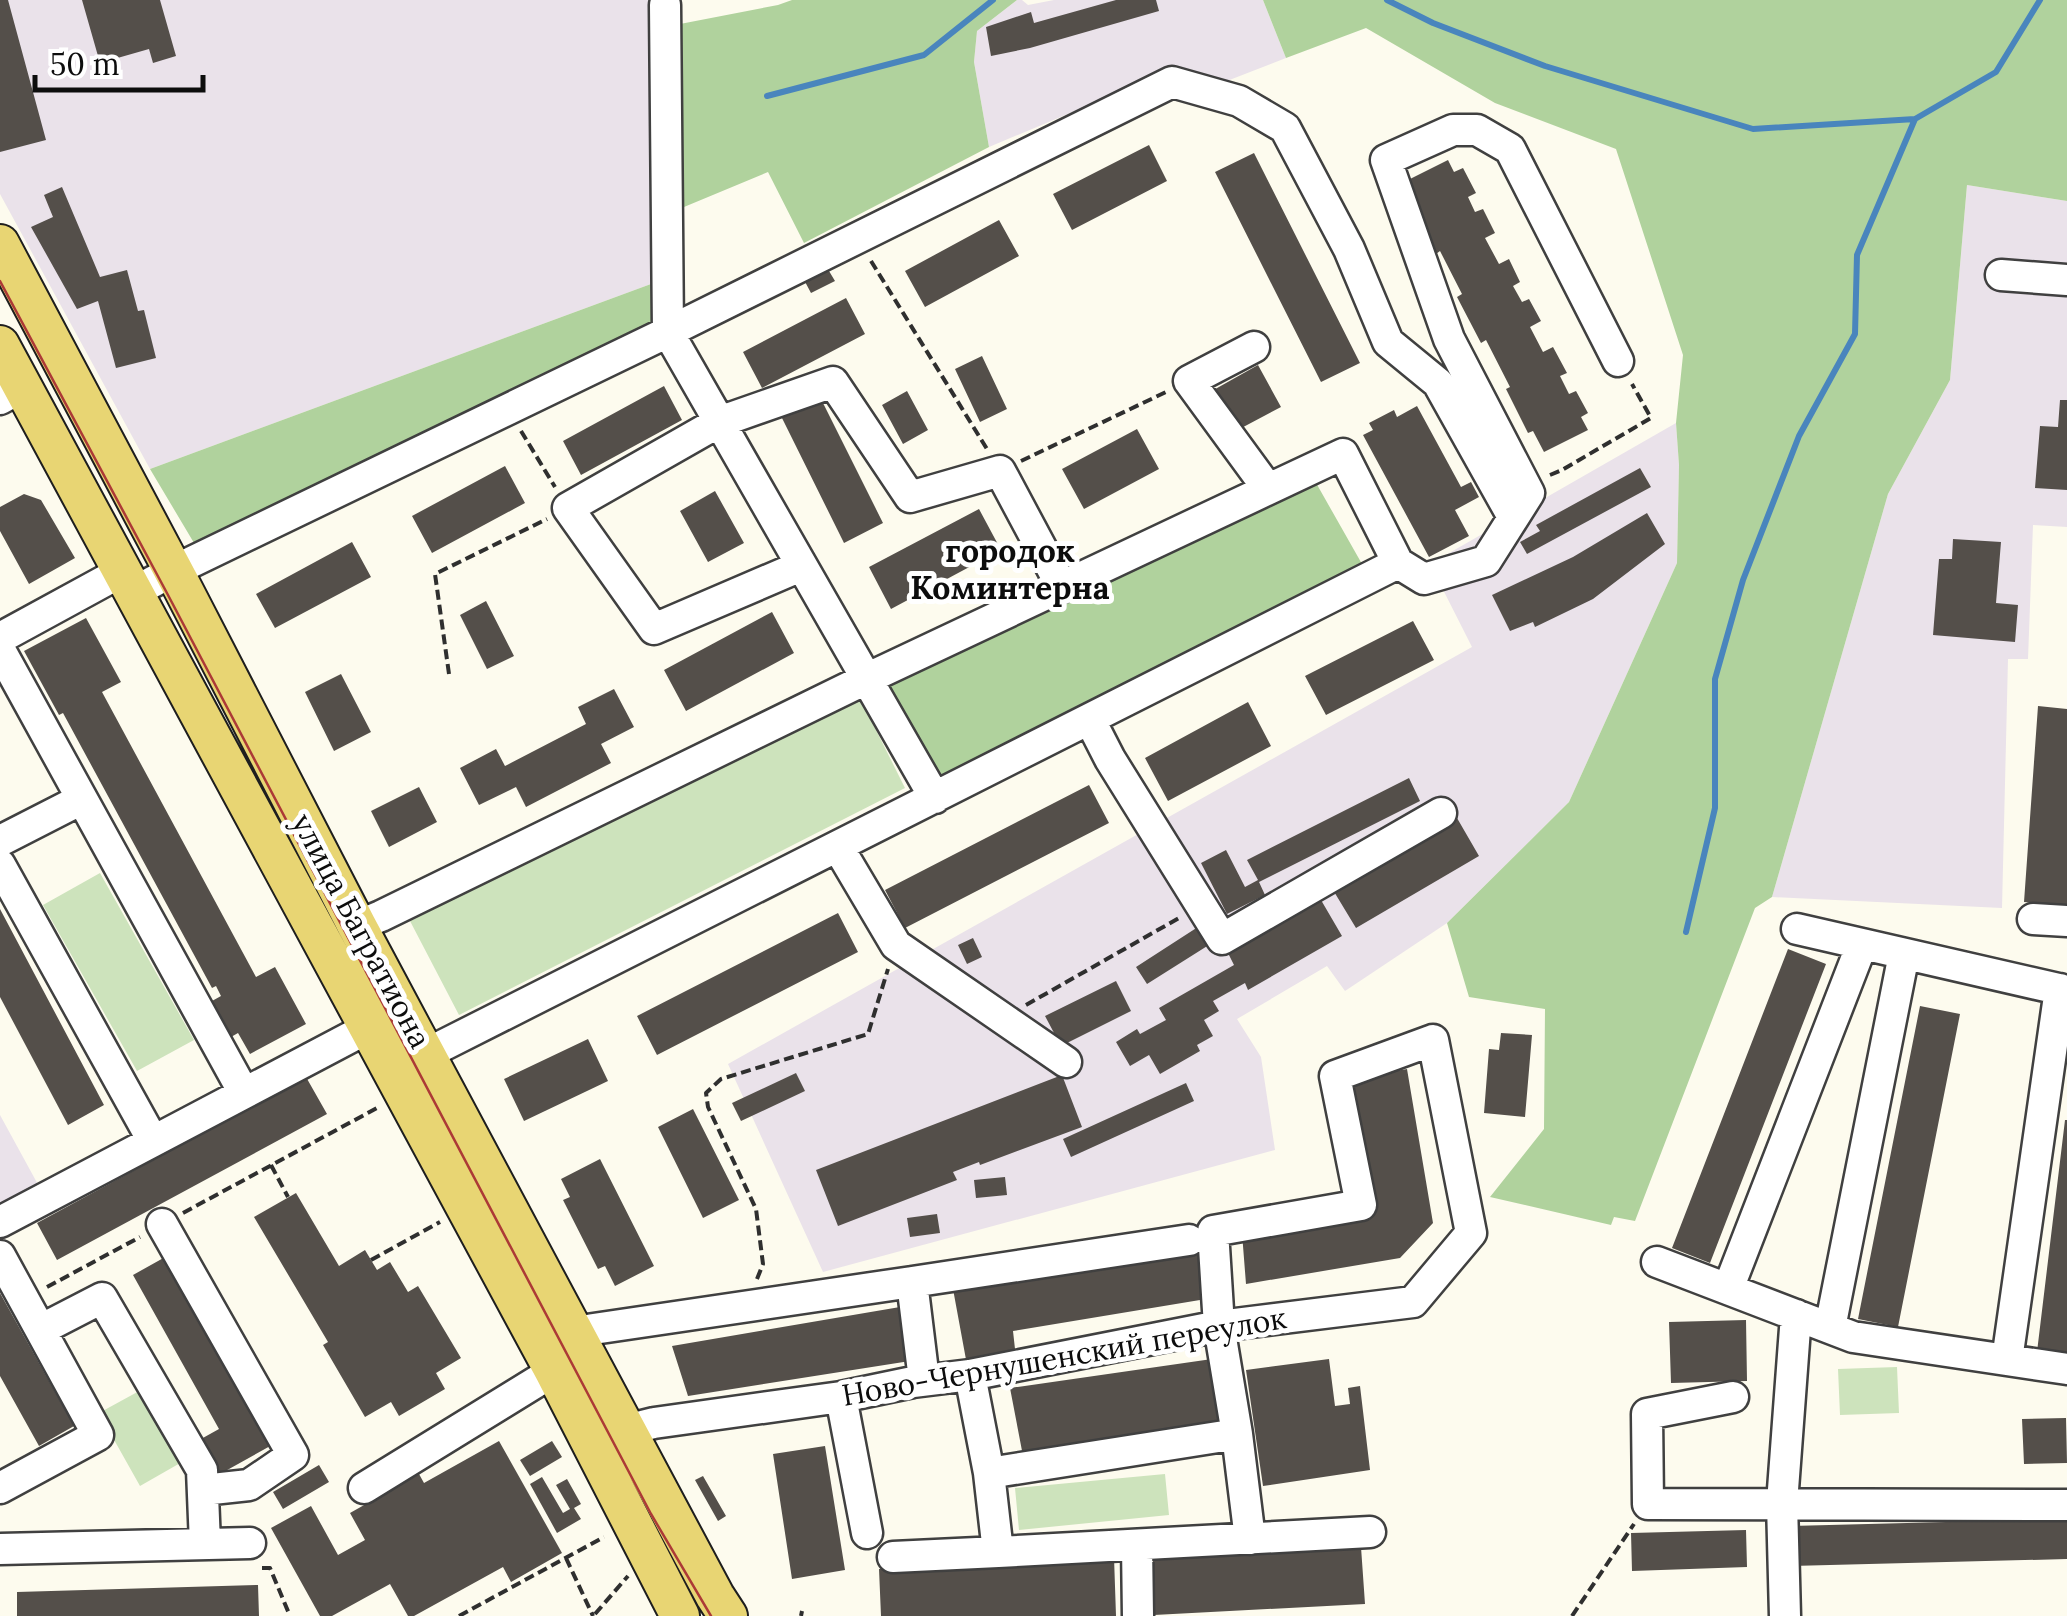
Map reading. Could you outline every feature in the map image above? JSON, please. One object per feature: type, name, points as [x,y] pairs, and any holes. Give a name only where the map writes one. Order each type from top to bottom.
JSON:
[{"type":"main road","name":"улица Багратиона","points":[[0,244],[572,1332],[728,1616]]},
{"type":"main road","name":"улица Багратиона","points":[[0,344],[11,393],[127,583],[554,1371],[680,1615]]},
{"type":"street","points":[[665,4],[668,332],[935,798]]},
{"type":"street","points":[[0,638],[127,583],[174,571],[1172,82],[1239,100],[1285,128],[1349,249],[1388,342],[1438,382],[1514,517]]},
{"type":"street","points":[[357,926],[866,679],[1343,454],[1398,563],[1424,578],[1486,561],[1529,493],[1449,339],[1386,160],[1453,130],[1477,130],[1510,149],[1618,361]]},
{"type":"street","points":[[2000,275],[2067,280]]},
{"type":"street","points":[[1254,346],[1188,381],[1268,489]]},
{"type":"street","points":[[801,566],[654,629],[568,508],[719,422],[833,382],[910,497],[1000,471],[1062,586]]},
{"type":"street","points":[[426,1054],[1398,563]]},
{"type":"street","points":[[0,650],[244,1093]]},
{"type":"street","points":[[1090,720],[1110,759],[1222,939],[1441,813]]},
{"type":"street","points":[[0,842],[82,800]]},
{"type":"street","points":[[838,847],[896,945],[1066,1062]]},
{"type":"street","points":[[0,865],[152,1141]]},
{"type":"street","points":[[2032,919],[2067,921]]},
{"type":"street","points":[[1797,929],[2063,990],[2007,1360]]},
{"type":"street","points":[[1728,1289],[1862,944]]},
{"type":"street","points":[[1830,1328],[1904,954]]},
{"type":"street","points":[[0,1222],[368,1028]]},
{"type":"street","name":"Ново-Чернушенский переулок","points":[[626,1430],[970,1375],[1219,1326],[1414,1302],[1472,1232],[1433,1040],[1335,1076],[1361,1205],[1213,1232],[1219,1326]]},
{"type":"street","points":[[162,1224],[293,1455],[248,1485],[203,1490]]},
{"type":"street","points":[[572,1332],[1189,1240]]},
{"type":"street","points":[[0,1256],[98,1435],[0,1488]]},
{"type":"street","points":[[1657,1262],[1853,1337],[2067,1369]]},
{"type":"street","points":[[912,1282],[924,1380]]},
{"type":"street","points":[[42,1330],[102,1298],[202,1470],[204,1544]]},
{"type":"street","points":[[1785,1616],[1782,1503],[1796,1315]]},
{"type":"street","points":[[1219,1326],[1250,1539]]},
{"type":"street","points":[[364,1488],[554,1371]]},
{"type":"street","points":[[970,1375],[989,1473],[998,1552]]},
{"type":"street","points":[[841,1397],[867,1533]]},
{"type":"street","points":[[1733,1397],[1647,1414],[1648,1504],[2067,1504]]},
{"type":"street","points":[[989,1473],[1236,1434]]},
{"type":"street","points":[[893,1557],[1370,1532]]},
{"type":"street","points":[[0,1549],[204,1544],[250,1556]]},
{"type":"street","points":[[1136,1545],[1138,1616]]},
{"type":"path","points":[[858,238],[1000,471],[1188,381]]},
{"type":"path","points":[[1562,470],[1652,418],[1618,361]]},
{"type":"path","points":[[449,674],[435,574],[568,508],[508,410]]},
{"type":"path","points":[[1002,1018],[1200,906]]},
{"type":"path","points":[[744,1308],[763,1264],[756,1209],[708,1107],[706,1093],[721,1079],[868,1034],[896,945]]},
{"type":"path","points":[[25,1299],[382,1106]]},
{"type":"path","points":[[272,1166],[288,1198]]},
{"type":"path","points":[[371,1260],[444,1220]]},
{"type":"path","points":[[1572,1616],[1648,1504]]},
{"type":"path","points":[[460,1616],[617,1530]]},
{"type":"path","points":[[250,1556],[270,1568],[290,1616]]},
{"type":"path","points":[[566,1558],[593,1616],[631,1572]]},
{"type":"shaded area","points":[[0,0],[651,0],[651,284],[150,469],[0,194]]},
{"type":"shaded area","points":[[1017,0],[1028,5],[1054,0],[1263,0],[1286,58],[1214,86],[1175,69],[989,147],[974,62],[977,31]]},
{"type":"shaded area","points":[[1967,185],[2067,201],[2067,527],[2033,525],[2028,659],[2008,659],[2002,908],[1772,897],[1888,494],[1950,380]]},
{"type":"shaded area","points":[[1676,423],[1677,563],[1569,802],[1447,923],[1345,991],[1327,966],[1237,1019],[1261,1057],[1275,1150],[823,1272],[728,1064],[1472,647],[1430,564]]},
{"type":"shaded area","points":[[0,1115],[41,1190],[0,1212]]},
{"type":"green space","points":[[792,0],[1017,0],[977,31],[974,62],[989,147],[804,243],[768,172],[684,207],[680,24]]},
{"type":"green space","points":[[1263,0],[2067,0],[2067,201],[1967,185],[1950,380],[1888,494],[1772,897],[1755,908],[1635,1221],[1614,1217],[1611,1225],[1490,1197],[1544,1129],[1545,1009],[1469,997],[1447,923],[1569,802],[1677,563],[1676,423],[1683,355],[1616,149],[1495,103],[1366,28],[1286,58]]},
{"type":"green space","points":[[651,284],[660,330],[197,548],[150,469]]},
{"type":"green space","points":[[1311,474],[1362,564],[931,785],[882,690]]},
{"type":"green space","points":[[858,694],[905,788],[459,1015],[410,921]]},
{"type":"green space","points":[[100,873],[194,1040],[137,1071],[43,905]]},
{"type":"green space","points":[[1897,1367],[1899,1413],[1840,1415],[1838,1369]]},
{"type":"green space","points":[[141,1390],[182,1462],[140,1486],[99,1413]]},
{"type":"green space","points":[[1165,1474],[1169,1515],[1019,1530],[1015,1488]]},
{"type":"building","points":[[0,0],[8,0],[46,140],[0,152]]},
{"type":"building","points":[[82,0],[160,0],[176,56],[153,63],[149,49],[100,63]]},
{"type":"building","points":[[1116,0],[1156,0],[1159,11],[991,56],[986,27],[1031,12],[1034,23]]},
{"type":"building","points":[[1149,145],[1167,181],[1072,230],[1053,194]]},
{"type":"building","points":[[1254,153],[1360,363],[1321,382],[1215,172]]},
{"type":"building","points":[[1448,160],[1454,172],[1463,168],[1476,193],[1468,197],[1475,212],[1483,209],[1495,233],[1485,238],[1499,264],[1509,259],[1520,282],[1513,286],[1522,302],[1529,299],[1541,321],[1530,327],[1543,352],[1553,347],[1567,373],[1560,376],[1569,394],[1576,391],[1588,413],[1581,417],[1588,430],[1544,452],[1533,431],[1528,433],[1486,340],[1481,343],[1457,297],[1462,294],[1440,251],[1436,254],[1412,209],[1404,182]]},
{"type":"building","points":[[62,187],[100,277],[127,270],[138,311],[144,310],[156,358],[116,368],[98,301],[77,309],[31,227],[53,217],[44,195]]},
{"type":"building","points":[[999,220],[1019,256],[925,307],[905,271]]},
{"type":"building","points":[[826,266],[835,281],[811,293],[803,278]]},
{"type":"building","points":[[846,298],[865,334],[762,388],[743,352]]},
{"type":"building","points":[[982,356],[1007,409],[980,422],[955,369]]},
{"type":"building","points":[[1258,365],[1281,407],[1232,433],[1210,392]]},
{"type":"building","points":[[664,386],[682,420],[581,475],[563,441]]},
{"type":"building","points":[[907,391],[928,430],[903,444],[882,405]]},
{"type":"building","points":[[820,397],[883,523],[844,543],[781,416]]},
{"type":"building","points":[[2060,400],[2067,400],[2067,490],[2035,488],[2040,426],[2058,427]]},
{"type":"building","points":[[1417,406],[1461,487],[1471,482],[1479,497],[1455,510],[1469,536],[1429,557],[1363,435],[1373,430],[1369,423],[1394,410],[1397,417]]},
{"type":"building","points":[[1137,429],[1159,469],[1084,509],[1062,469]]},
{"type":"building","points":[[505,466],[525,503],[432,553],[412,516]]},
{"type":"building","points":[[1640,468],[1651,487],[1527,554],[1520,542],[1540,531],[1536,525]]},
{"type":"building","points":[[715,491],[744,543],[708,562],[680,511]]},
{"type":"building","points":[[24,494],[41,500],[75,558],[29,584],[0,531],[0,507]]},
{"type":"building","points":[[979,509],[1001,550],[891,609],[869,567]]},
{"type":"building","points":[[1647,513],[1665,544],[1593,599],[1535,627],[1533,622],[1510,631],[1492,595],[1573,557]]},
{"type":"building","points":[[1953,539],[2001,542],[1996,603],[2018,605],[2015,642],[1933,635],[1939,559],[1952,559]]},
{"type":"building","points":[[352,542],[371,577],[275,628],[256,594]]},
{"type":"building","points":[[486,601],[514,656],[487,669],[460,615]]},
{"type":"building","points":[[772,612],[794,653],[686,711],[664,670]]},
{"type":"building","points":[[86,618],[121,682],[102,692],[256,977],[275,967],[306,1024],[250,1054],[238,1033],[231,1037],[212,1001],[221,996],[216,986],[212,988],[63,713],[59,715],[24,651]]},
{"type":"building","points":[[1413,621],[1434,660],[1326,715],[1305,676]]},
{"type":"building","points":[[341,674],[371,732],[334,751],[305,692]]},
{"type":"building","points":[[614,689],[634,727],[601,744],[611,763],[526,807],[516,787],[479,805],[460,768],[496,749],[505,766],[586,724],[578,707]]},
{"type":"building","points":[[1248,702],[1271,746],[1168,801],[1145,758]]},
{"type":"building","points":[[2038,706],[2067,709],[2067,905],[2024,902]]},
{"type":"building","points":[[1409,778],[1420,801],[1259,882],[1265,895],[1227,914],[1201,863],[1226,850],[1245,887],[1258,880],[1247,860]]},
{"type":"building","points":[[1089,785],[1109,823],[905,928],[885,890]]},
{"type":"building","points":[[419,787],[437,822],[389,847],[371,811]]},
{"type":"building","points":[[1457,818],[1479,856],[1356,928],[1333,890]]},
{"type":"building","points":[[1321,900],[1342,936],[1248,990],[1245,983],[1213,1001],[1219,1011],[1204,1020],[1213,1036],[1197,1045],[1200,1051],[1160,1074],[1149,1055],[1130,1066],[1116,1042],[1137,1029],[1140,1034],[1166,1020],[1159,1008],[1234,965],[1228,953]]},
{"type":"building","points":[[0,909],[104,1105],[68,1125],[0,997]]},
{"type":"building","points":[[838,913],[858,952],[657,1055],[637,1016]]},
{"type":"building","points":[[1201,925],[1212,943],[1147,984],[1136,967]]},
{"type":"building","points":[[973,938],[982,957],[967,964],[958,945]]},
{"type":"building","points":[[1788,949],[1826,964],[1710,1263],[1672,1248]]},
{"type":"building","points":[[1116,981],[1131,1011],[1061,1046],[1045,1016]]},
{"type":"building","points":[[1920,1006],[1960,1014],[1898,1327],[1858,1319]]},
{"type":"building","points":[[1501,1033],[1532,1035],[1525,1117],[1484,1113],[1489,1049],[1499,1050]]},
{"type":"building","points":[[588,1039],[608,1081],[524,1121],[504,1079]]},
{"type":"building","points":[[1407,1069],[1433,1223],[1400,1258],[1246,1284],[1242,1233],[1372,1212],[1352,1079]]},
{"type":"building","points":[[796,1073],[805,1091],[741,1121],[732,1103]]},
{"type":"building","points":[[1062,1075],[1082,1127],[953,1172],[957,1180],[838,1226],[816,1170]]},
{"type":"building","points":[[306,1077],[327,1114],[57,1260],[37,1223]]},
{"type":"building","points":[[1186,1083],[1194,1101],[1071,1157],[1063,1139]]},
{"type":"building","points":[[693,1109],[739,1200],[703,1218],[658,1127]]},
{"type":"building","points":[[2067,1120],[2067,1355],[2037,1352]]},
{"type":"building","points":[[600,1159],[654,1266],[615,1286],[605,1266],[598,1269],[563,1200],[570,1197],[561,1179]]},
{"type":"building","points":[[1005,1177],[1007,1195],[976,1198],[974,1180]]},
{"type":"building","points":[[296,1193],[339,1266],[365,1250],[377,1270],[390,1262],[408,1292],[418,1286],[461,1358],[436,1373],[445,1389],[399,1416],[391,1402],[365,1417],[323,1345],[328,1342],[254,1217]]},
{"type":"building","points":[[937,1214],[940,1233],[910,1237],[907,1218]]},
{"type":"building","points":[[1197,1250],[1206,1299],[1013,1331],[1016,1358],[967,1365],[953,1289]]},
{"type":"building","points":[[167,1256],[272,1445],[220,1474],[201,1439],[219,1429],[133,1275]]},
{"type":"building","points":[[0,1293],[74,1426],[39,1446],[0,1376]]},
{"type":"building","points":[[900,1307],[910,1361],[688,1396],[672,1346]]},
{"type":"building","points":[[1746,1320],[1747,1381],[1671,1383],[1669,1322]]},
{"type":"building","points":[[1212,1359],[1222,1422],[1023,1456],[1010,1388]]},
{"type":"building","points":[[1329,1359],[1335,1406],[1350,1404],[1348,1388],[1360,1386],[1370,1470],[1263,1486],[1246,1370]]},
{"type":"building","points":[[2066,1418],[2067,1463],[2024,1464],[2022,1419]]},
{"type":"building","points":[[499,1441],[562,1553],[511,1582],[503,1567],[414,1616],[408,1616],[390,1584],[332,1616],[320,1616],[271,1528],[311,1506],[338,1555],[365,1540],[350,1513],[419,1474],[424,1483]]},
{"type":"building","points":[[552,1441],[562,1457],[530,1476],[520,1460]]},
{"type":"building","points":[[825,1446],[845,1570],[792,1579],[773,1454]]},
{"type":"building","points":[[319,1465],[329,1482],[283,1509],[273,1492]]},
{"type":"building","points":[[703,1476],[726,1516],[718,1521],[695,1480]]},
{"type":"building","points":[[542,1477],[563,1513],[570,1509],[556,1485],[567,1479],[581,1504],[574,1508],[581,1519],[557,1533],[530,1484]]},
{"type":"building","points":[[2067,1519],[2067,1559],[1791,1566],[1790,1526]]},
{"type":"building","points":[[1746,1530],[1747,1567],[1632,1571],[1631,1533]]},
{"type":"building","points":[[1361,1547],[1365,1604],[1154,1615],[1153,1560]]},
{"type":"building","points":[[1114,1557],[1116,1616],[881,1616],[879,1569]]},
{"type":"building","points":[[258,1585],[259,1616],[17,1616],[17,1592]]},
{"type":"waterway","points":[[767,96],[924,55],[993,0]]},
{"type":"waterway","points":[[1387,0],[1433,23],[1545,66],[1753,129],[1915,119],[1996,72],[2040,0]]},
{"type":"waterway","points":[[1686,932],[1715,808],[1715,679],[1743,580],[1799,436],[1855,334],[1857,255],[1915,119]]},
{"type":"tram line","points":[[0,281],[651,1514],[711,1616]]},
{"type":"district","name":"городок Коминтерна","points":[[1010,570]]}]
